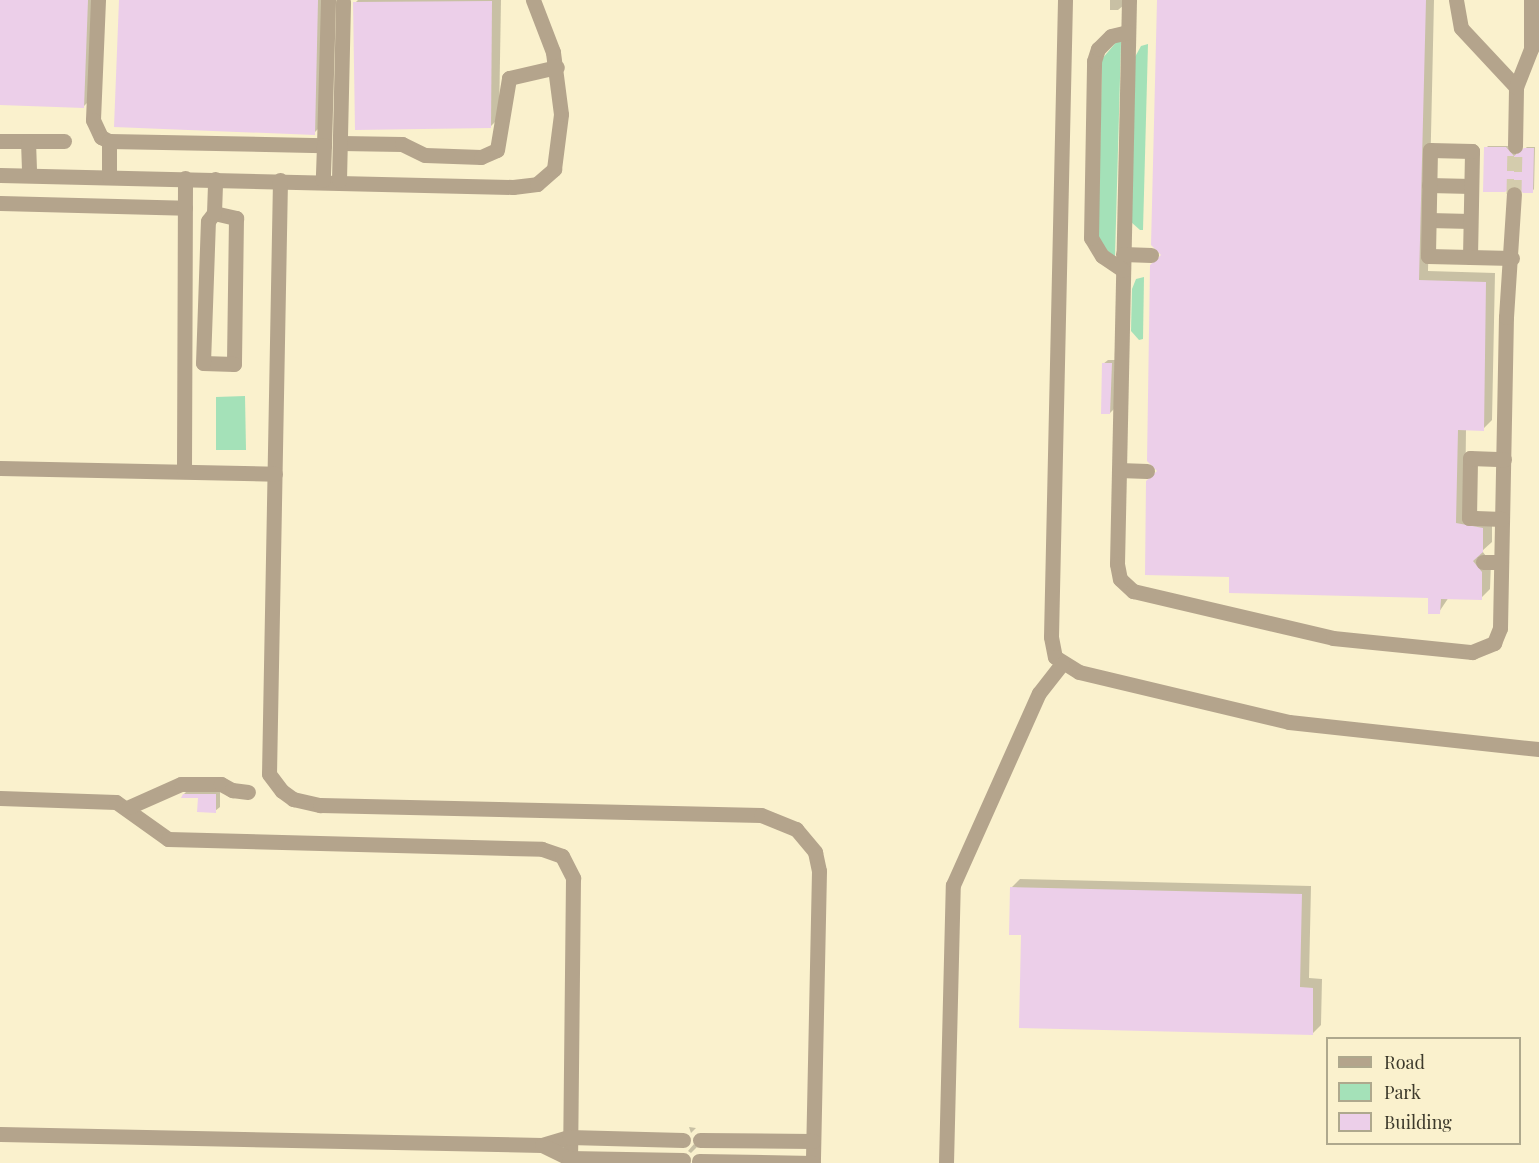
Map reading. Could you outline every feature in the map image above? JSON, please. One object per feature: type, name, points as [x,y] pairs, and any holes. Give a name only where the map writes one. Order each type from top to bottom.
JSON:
[{"type":"street","points":[[98,0],[93,120],[96,131],[109,141],[324,145]]},
{"type":"street","points":[[0,175],[339,180],[513,187],[544,181],[554,169],[560,135],[557,67],[533,0]]},
{"type":"street","points":[[1065,0],[1050,637],[1053,652],[1062,664],[1084,674],[1298,724],[1539,749]]},
{"type":"street","points":[[1129,0],[1117,564],[1123,584],[1138,593],[1320,636],[1476,652],[1490,646],[1499,634],[1506,317],[1512,258],[1514,194]]},
{"type":"street","points":[[1456,0],[1461,28],[1516,87]]},
{"type":"street","points":[[1515,146],[1516,87],[1530,51],[1531,0]]},
{"type":"street","points":[[336,1],[341,142],[339,180]]},
{"type":"street","points":[[323,180],[336,1]]},
{"type":"street","points":[[1128,32],[1111,36],[1098,50],[1094,61],[1091,238],[1102,256],[1123,262],[1151,255]]},
{"type":"street","points":[[341,142],[402,144],[425,155],[481,157],[497,150],[508,78],[557,67]]},
{"type":"street","points":[[0,141],[64,141]]},
{"type":"street","points":[[28,141],[29,175]]},
{"type":"street","points":[[109,141],[109,177]]},
{"type":"street","points":[[1470,257],[1472,151],[1430,150],[1428,256],[1470,257],[1512,258]]},
{"type":"street","points":[[184,470],[185,178]]},
{"type":"street","points":[[214,213],[237,218],[234,364],[204,363],[208,221],[214,213],[215,179]]},
{"type":"street","points":[[280,180],[268,763],[275,784],[293,799],[320,805],[761,815],[789,824],[810,844],[819,871],[813,1163],[691,1160],[570,1161],[542,1145]]},
{"type":"street","points":[[1430,185],[1471,186]]},
{"type":"street","points":[[0,203],[185,208]]},
{"type":"street","points":[[1429,220],[1470,221]]},
{"type":"street","points":[[1502,519],[1469,518],[1470,458],[1504,459]]},
{"type":"street","points":[[0,468],[184,470],[275,474]]},
{"type":"street","points":[[1119,470],[1147,471]]},
{"type":"street","points":[[1483,562],[1502,562]]},
{"type":"street","points":[[946,1163],[953,885],[1039,693],[1062,664]]},
{"type":"street","points":[[129,807],[181,783],[221,784],[232,790],[248,792]]},
{"type":"street","points":[[0,798],[110,800],[129,807],[158,835],[168,838],[542,849],[562,856],[573,878],[570,1161]]},
{"type":"street","points":[[0,1134],[542,1145],[569,1137],[683,1140]]},
{"type":"street","points":[[700,1140],[813,1141]]},
{"type":"green space","points":[[1118,40],[1121,42],[1115,257],[1103,247],[1098,235],[1102,59]]},
{"type":"green space","points":[[1148,44],[1143,230],[1140,230],[1131,222],[1135,57],[1141,46]]},
{"type":"green space","points":[[1144,277],[1143,339],[1139,340],[1131,331],[1132,289],[1136,279]]},
{"type":"green space","points":[[245,396],[246,450],[216,450],[216,397]]},
{"type":"building","points":[[0,0],[88,0],[84,108],[0,105]]},
{"type":"building","points":[[119,0],[318,0],[315,135],[114,127]]},
{"type":"building","points":[[1157,0],[1426,0],[1419,280],[1486,282],[1484,431],[1458,430],[1456,523],[1483,528],[1483,552],[1473,561],[1482,572],[1482,600],[1441,599],[1440,614],[1428,614],[1428,598],[1229,593],[1229,577],[1145,575],[1146,481],[1157,471],[1147,461],[1150,265],[1161,255],[1151,245]]},
{"type":"building","points":[[492,1],[491,128],[355,130],[353,2]]},
{"type":"building","points":[[1484,147],[1506,147],[1514,156],[1524,148],[1534,148],[1533,193],[1523,193],[1514,184],[1505,192],[1483,192]]},
{"type":"building","points":[[1102,363],[1112,363],[1110,414],[1101,414]]},
{"type":"building","points":[[183,794],[216,794],[216,813],[197,812],[198,798],[181,798]]},
{"type":"building","points":[[1010,887],[1302,894],[1300,987],[1313,988],[1313,1035],[1019,1028],[1021,935],[1009,935]]},
{"type":"tunnel","points":[[1514,194],[1515,146]]}]
